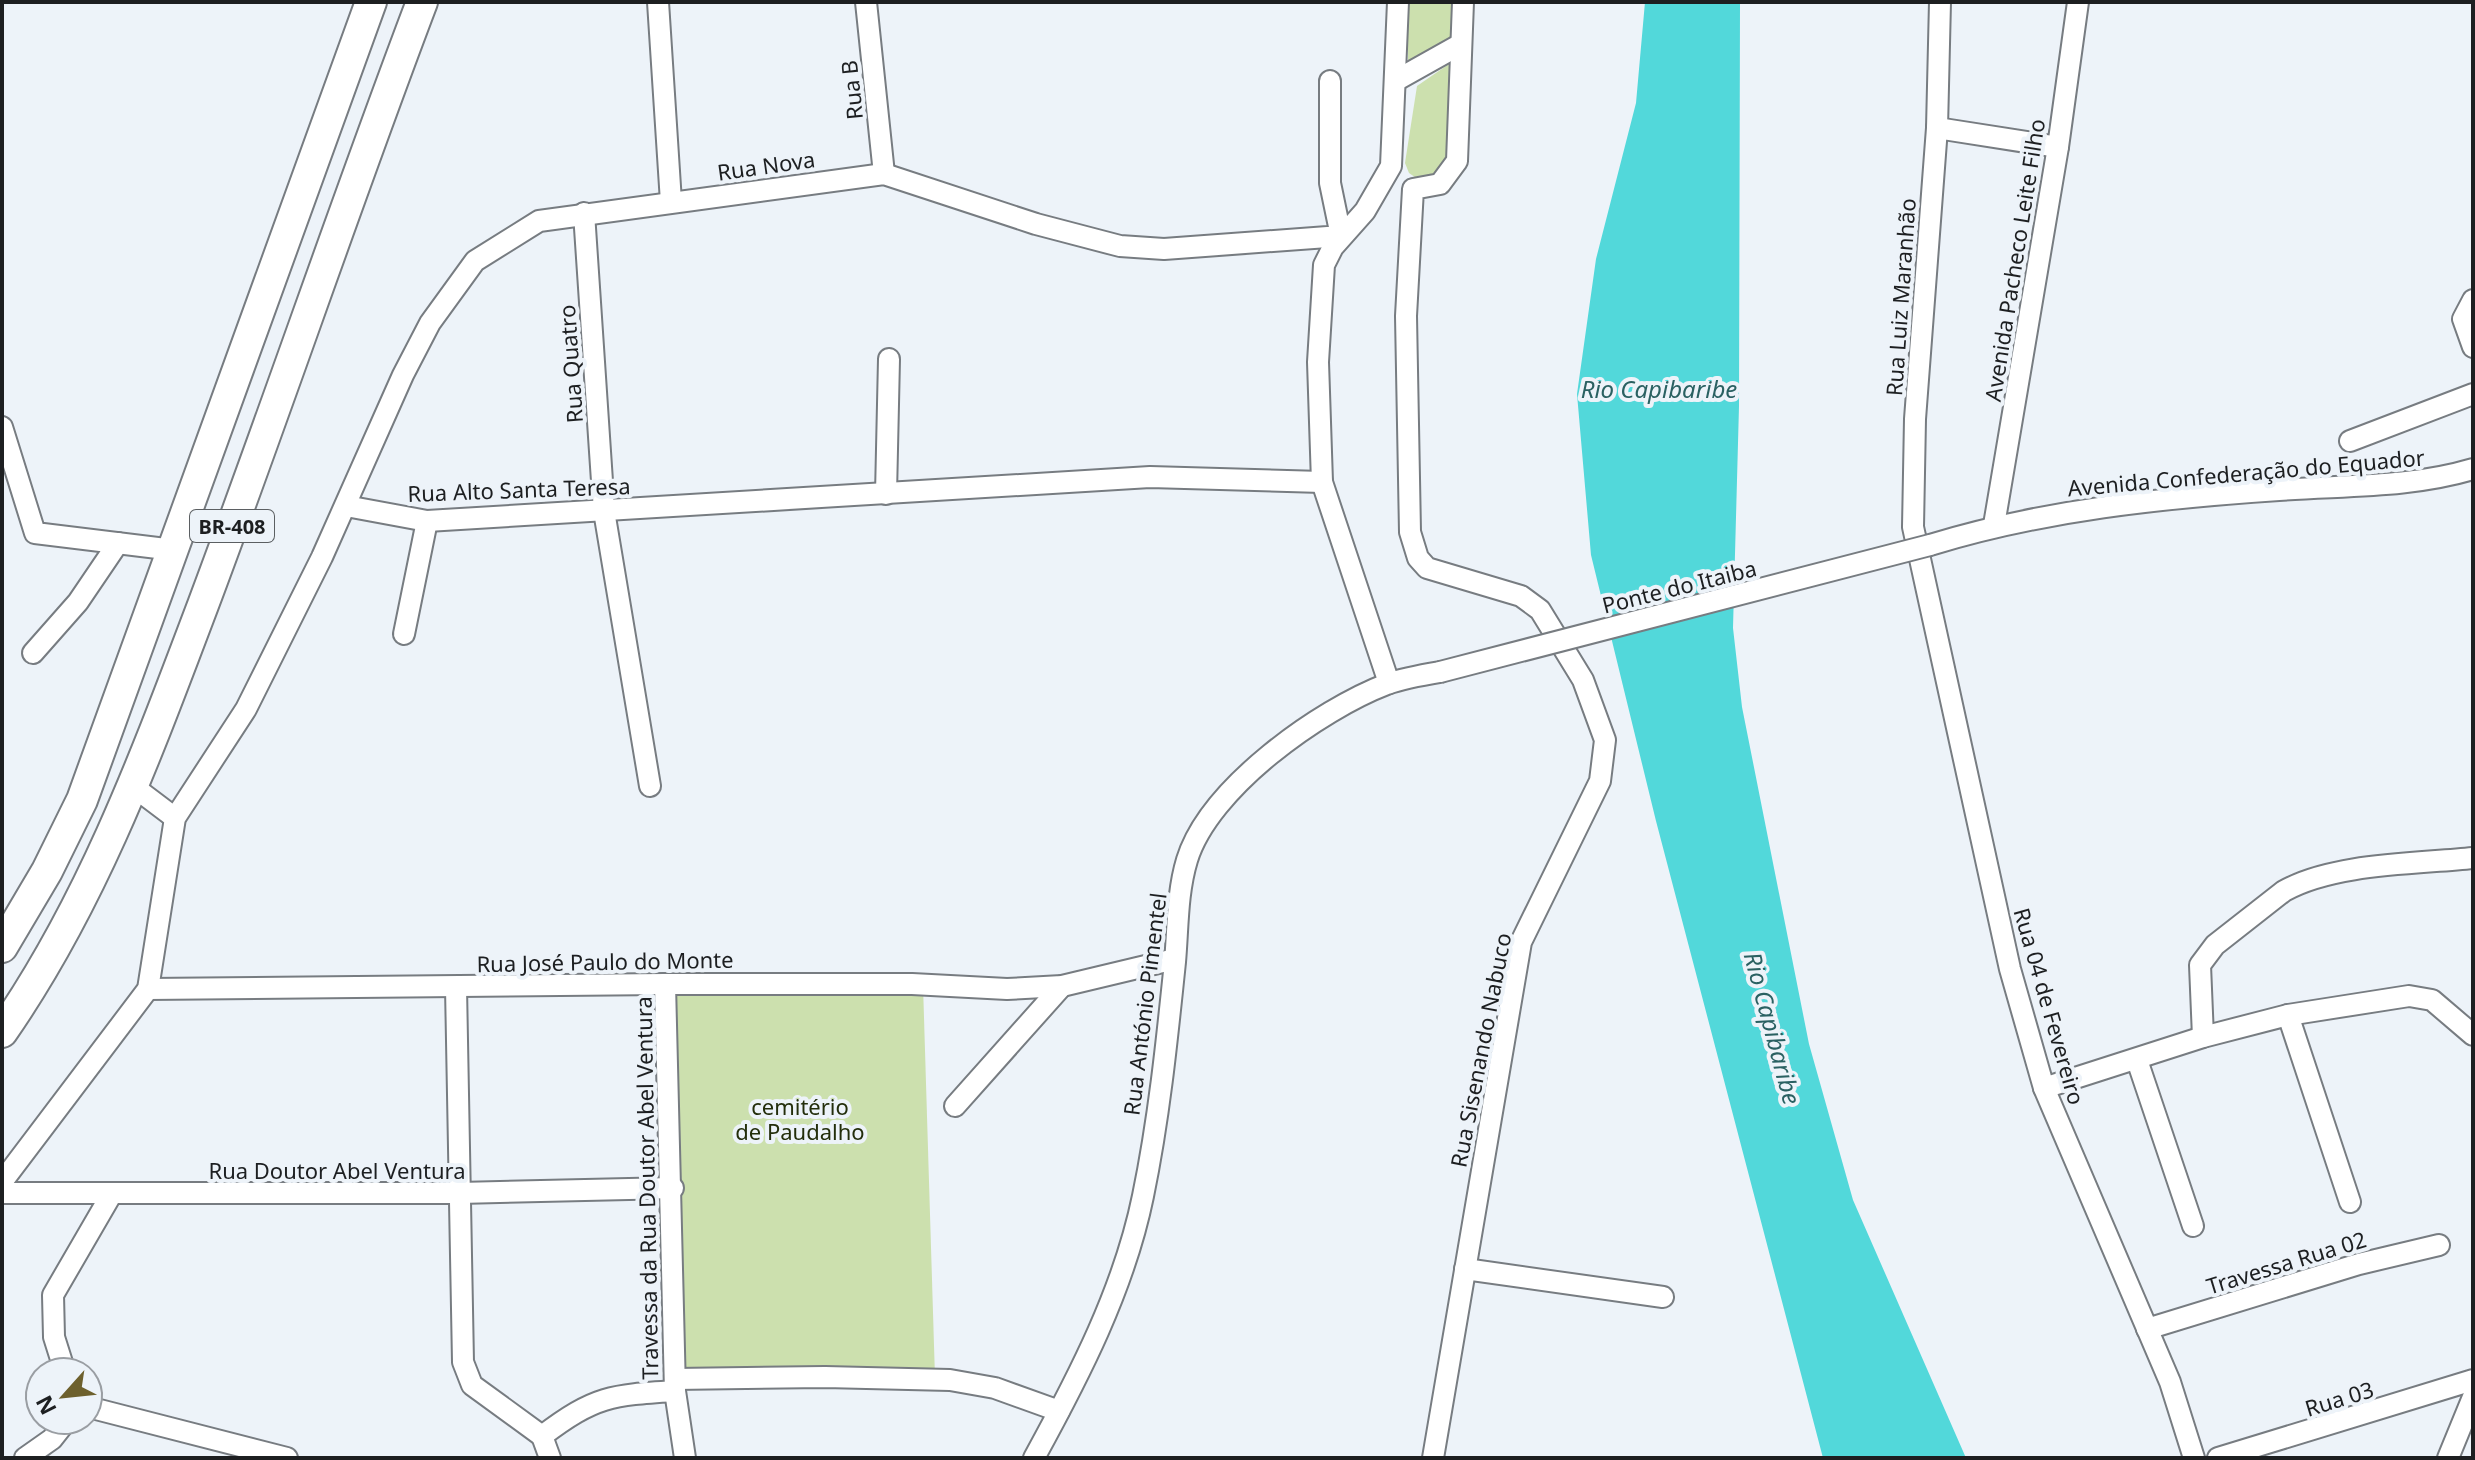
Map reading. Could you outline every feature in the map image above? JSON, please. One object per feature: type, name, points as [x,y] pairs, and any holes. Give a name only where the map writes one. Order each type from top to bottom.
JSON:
[{"type":"highway","name":"BR-408","points":[[2,947],[47,871],[82,800],[371,2]]},
{"type":"highway","name":"BR-408","points":[[2,1032],[82,900],[134,787],[243,498],[422,2]]},
{"type":"street","points":[[658,2],[671,202]]},
{"type":"street","name":"Rua B","points":[[866,2],[884,174]]},
{"type":"street","points":[[1389,683],[1322,482],[1318,362],[1322,278],[1328,255],[1365,211],[1391,166],[1398,2]]},
{"type":"street","points":[[1391,166],[1396,176],[1413,189],[1435,187],[1448,178],[1457,161],[1463,2]]},
{"type":"street","name":"Rua Luiz Maranhão","points":[[1927,595],[1911,493],[1937,128],[1940,2]]},
{"type":"street","name":"Avenida Pacheco Leite Filho","points":[[1994,525],[2058,147],[2078,2]]},
{"type":"street","points":[[1395,81],[1461,44]]},
{"type":"street","points":[[1330,81],[1330,183],[1341,236]]},
{"type":"street","points":[[1937,128],[2058,147]]},
{"type":"street","name":"Rua Nova","points":[[346,506],[403,375],[452,288],[475,261],[539,221],[884,174],[1036,224],[1120,246],[1164,249],[1341,236]]},
{"type":"street","name":"Rua Sisenando Nabuco","points":[[1413,189],[1406,303],[1407,500],[1414,549],[1427,568],[1497,587],[1521,596],[1540,610],[1583,680],[1605,740],[1602,770],[1595,794],[1521,942],[1433,1458]]},
{"type":"street","name":"Rua Quatro","points":[[584,213],[604,511],[650,786]]},
{"type":"street","points":[[2473,300],[2463,319],[2473,347]]},
{"type":"street","points":[[886,494],[889,359]]},
{"type":"street","points":[[2350,441],[2473,394]]},
{"type":"street","points":[[2,427],[35,533],[174,550]]},
{"type":"street","name":"Avenida Confederação do Equador","points":[[1930,545],[1994,525],[2072,510],[2192,497],[2407,484],[2473,469]]},
{"type":"street","name":"Rua Alto Santa Teresa","points":[[346,506],[427,521],[1150,477],[1322,482]]},
{"type":"street","points":[[2,1182],[148,989],[175,818],[246,709],[346,506]]},
{"type":"street","points":[[404,634],[427,521]]},
{"type":"street","points":[[33,653],[78,602],[118,543]]},
{"type":"street","name":"Ponte do Itaiba","points":[[1440,672],[1930,545]]},
{"type":"street","name":"Rua 04 de Fevereiro","points":[[1927,595],[2010,969],[2044,1088],[2147,1329],[2186,1426],[2194,1458]]},
{"type":"street","name":"Rua António Pimentel","points":[[1034,1458],[1059,1411],[1118,1280],[1142,1199],[1186,861],[1193,843],[1223,802],[1268,758],[1315,723],[1389,683],[1440,672]]},
{"type":"street","points":[[134,787],[175,818]]},
{"type":"street","points":[[2203,1037],[2200,965],[2215,945],[2284,891],[2294,885],[2357,870],[2473,858]]},
{"type":"street","name":"Rua José Paulo do Monte","points":[[148,989],[912,984],[1007,989],[1062,986],[1175,959]]},
{"type":"street","name":"Travessa da Rua Doutor Abel Ventura","points":[[665,984],[673,1188],[675,1385],[685,1458]]},
{"type":"street","points":[[955,1106],[1062,986]]},
{"type":"street","points":[[456,987],[462,1341],[467,1377],[480,1392],[542,1436],[550,1458]]},
{"type":"street","points":[[2044,1088],[2203,1037],[2288,1015],[2409,996],[2432,1000],[2472,1038]]},
{"type":"street","points":[[2288,1015],[2350,1202]]},
{"type":"street","points":[[2137,1060],[2193,1226]]},
{"type":"street","name":"Rua Doutor Abel Ventura","points":[[2,1193],[459,1193],[673,1188]]},
{"type":"street","points":[[60,1356],[54,1337],[53,1295],[111,1195]]},
{"type":"street","name":"Travessa Rua 02","points":[[2147,1329],[2359,1264],[2439,1245]]},
{"type":"street","points":[[1465,1269],[1663,1297]]},
{"type":"street","points":[[542,1436],[569,1416],[607,1397],[675,1385],[825,1377],[950,1380],[995,1388],[1059,1411]]},
{"type":"street","name":"Rua 03","points":[[2218,1458],[2473,1380]]},
{"type":"street","points":[[2448,1458],[2473,1397]]},
{"type":"street","points":[[104,1411],[287,1458]]},
{"type":"street","points":[[25,1458],[54,1436]]},
{"type":"green space","points":[[1408,2],[1453,2],[1453,37],[1408,63]]},
{"type":"green space","points":[[1449,64],[1455,71],[1456,160],[1442,171],[1419,180],[1409,173],[1405,163],[1417,86]]},
{"type":"green space","name":"cemitério de Paudalho","points":[[667,985],[923,985],[935,1378],[682,1374]]},
{"type":"water","name":"Rio Capibaribe","points":[[1645,2],[1740,2],[1739,406],[1733,628],[1742,707],[1809,1044],[1853,1200],[1966,1458],[1823,1458],[1656,821],[1591,555],[1577,394],[1596,259],[1636,103]]}]
